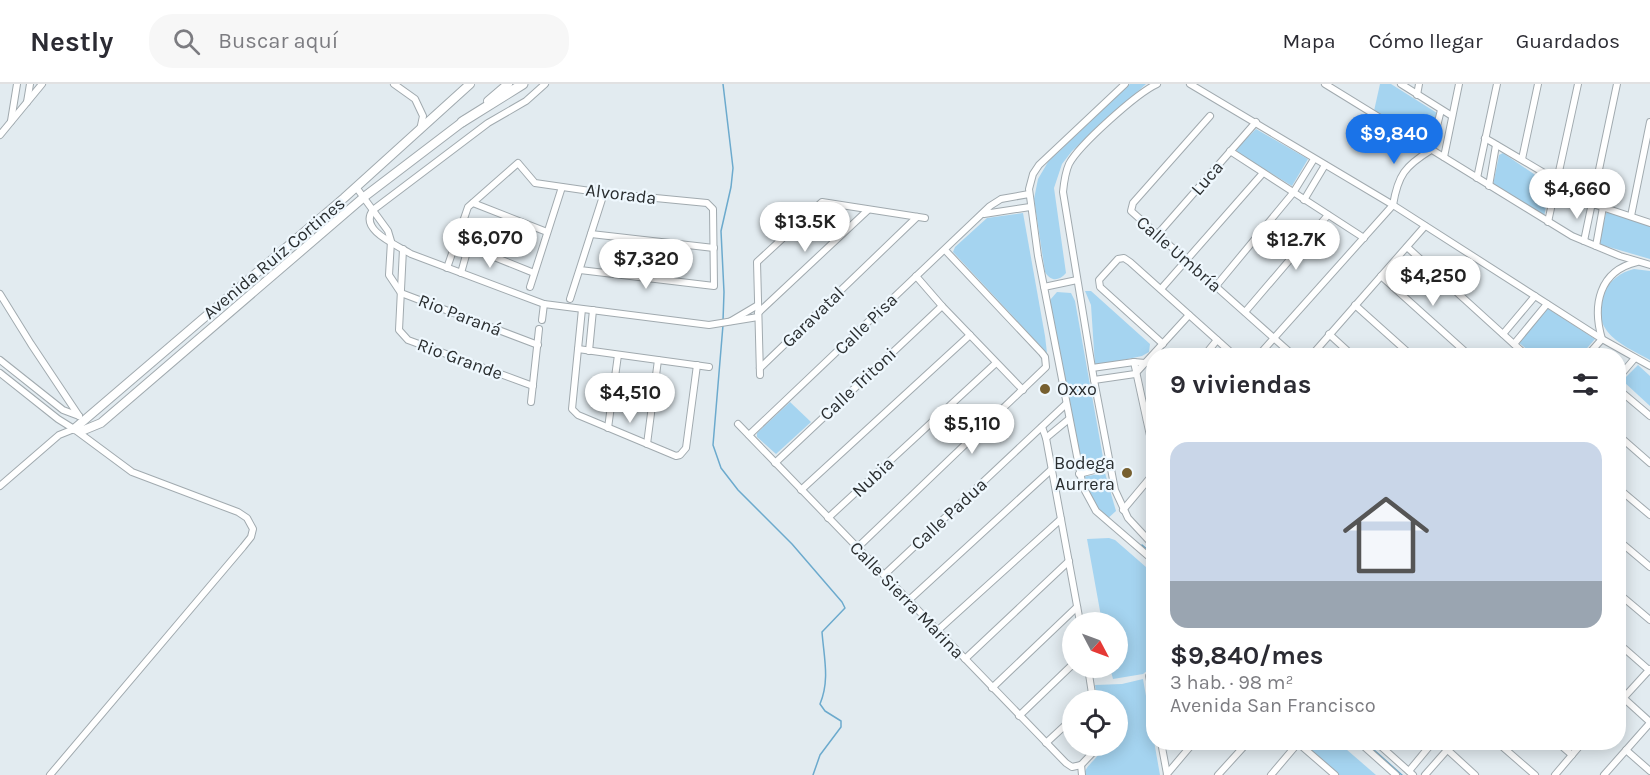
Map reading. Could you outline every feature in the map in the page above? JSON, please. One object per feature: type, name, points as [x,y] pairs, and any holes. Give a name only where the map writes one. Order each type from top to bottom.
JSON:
[{"type":"highway","points":[[462,122],[523,84]]},
{"type":"main road","name":"Avenida Ruíz Cortines","points":[[74,429],[356,187],[469,84]]},
{"type":"main road","points":[[74,429],[84,430],[101,423],[364,197],[508,84]]},
{"type":"street","points":[[11,122],[17,84]]},
{"type":"street","points":[[27,102],[30,84]]},
{"type":"street","points":[[0,135],[39,84]]},
{"type":"street","points":[[394,84],[415,99],[423,116],[419,130]]},
{"type":"street","points":[[545,84],[526,101],[488,123],[373,210],[369,218],[371,225],[381,238],[391,241],[411,254],[544,304],[709,325],[725,324],[758,315],[868,210]]},
{"type":"street","points":[[1125,84],[1039,165],[1030,183],[1029,194],[1079,474],[1087,497],[1096,511],[1146,554]]},
{"type":"street","points":[[1146,538],[1123,510],[1115,490],[1063,192],[1069,164],[1078,151],[1132,100],[1157,84]]},
{"type":"street","points":[[1190,84],[1393,205],[1618,348]]},
{"type":"street","points":[[1326,84],[1338,88],[1431,150],[1548,222],[1584,242],[1650,265]]},
{"type":"street","points":[[1401,84],[1452,116]]},
{"type":"street","points":[[1417,95],[1419,84]]},
{"type":"street","points":[[1444,157],[1459,84]]},
{"type":"street","points":[[1477,178],[1497,84]]},
{"type":"street","points":[[1522,159],[1538,84]]},
{"type":"street","points":[[1548,222],[1578,84]]},
{"type":"street","points":[[1584,242],[1617,84]]},
{"type":"street","points":[[1265,348],[1393,205],[1396,187],[1405,170],[1431,150],[1441,110]]},
{"type":"street","name":"Calle Umbría","points":[[1210,116],[1133,203],[1131,211],[1285,348]]},
{"type":"street","name":"Luca","points":[[1157,235],[1256,122]]},
{"type":"street","points":[[1631,216],[1650,122]]},
{"type":"street","points":[[1485,138],[1556,180]]},
{"type":"street","points":[[1489,186],[1496,145]]},
{"type":"street","points":[[1230,151],[1364,238]]},
{"type":"street","points":[[1216,286],[1293,193],[1314,159]]},
{"type":"street","name":"Alvorada","points":[[473,203],[518,163],[535,183],[604,193],[707,203],[713,208],[714,248]]},
{"type":"street","points":[[1304,200],[1325,165]]},
{"type":"street","points":[[1161,289],[1263,173]]},
{"type":"street","points":[[356,187],[388,231],[391,241]]},
{"type":"street","points":[[530,287],[562,187]]},
{"type":"street","points":[[570,299],[604,193]]},
{"type":"street","name":"Calle Pisa","points":[[749,435],[990,206],[1001,199],[1029,194]]},
{"type":"street","points":[[758,315],[757,262],[822,202],[925,218]]},
{"type":"street","points":[[447,268],[468,207],[473,203],[547,232]]},
{"type":"street","points":[[1593,204],[1650,223]]},
{"type":"street","points":[[983,214],[1030,207]]},
{"type":"street","points":[[1596,246],[1603,207]]},
{"type":"street","points":[[1245,312],[1328,215]]},
{"type":"street","name":"Garavatal","points":[[758,315],[760,371],[917,217]]},
{"type":"street","points":[[1318,348],[1425,226]]},
{"type":"street","points":[[580,270],[714,286],[714,248],[591,234]]},
{"type":"street","name":"Rio Paraná","points":[[391,241],[389,274],[401,293],[538,345]]},
{"type":"street","points":[[457,242],[534,273]]},
{"type":"street","points":[[1407,247],[1518,348]]},
{"type":"street","points":[[461,273],[468,248]]},
{"type":"street","name":"Rio Grande","points":[[403,249],[399,330],[408,340],[533,386]]},
{"type":"street","points":[[857,548],[1046,367],[1042,353],[945,250]]},
{"type":"street","points":[[1163,344],[1100,287],[1099,280],[1118,259],[1126,259],[1226,348]]},
{"type":"street","points":[[1602,339],[1597,315],[1598,298],[1603,287],[1620,269],[1639,262]]},
{"type":"street","points":[[916,276],[1023,390]]},
{"type":"street","points":[[1381,276],[1461,348]]},
{"type":"street","points":[[1044,286],[1077,280]]},
{"type":"street","points":[[0,294],[30,344],[79,416]]},
{"type":"street","points":[[1503,334],[1535,296]]},
{"type":"street","points":[[1514,344],[1548,303]]},
{"type":"street","points":[[542,320],[544,304]]},
{"type":"street","points":[[725,324],[758,305]]},
{"type":"street","points":[[1355,305],[1403,348]]},
{"type":"street","name":"Calle Tritoni","points":[[775,463],[942,306]]},
{"type":"street","points":[[582,309],[572,409],[575,412],[676,456],[680,455],[686,448],[697,365]]},
{"type":"street","points":[[589,351],[593,310]]},
{"type":"street","points":[[1159,348],[1189,315]]},
{"type":"street","points":[[531,402],[539,329]]},
{"type":"street","points":[[1329,334],[1344,348]]},
{"type":"street","points":[[801,490],[970,335]]},
{"type":"street","points":[[1594,348],[1602,339]]},
{"type":"street","points":[[1210,348],[1217,340]]},
{"type":"street","points":[[578,349],[709,366]]},
{"type":"street","points":[[1626,353],[1650,366]]},
{"type":"street","points":[[608,428],[618,355]]},
{"type":"street","points":[[1626,369],[1635,358]]},
{"type":"street","points":[[0,360],[63,410],[79,416],[88,416]]},
{"type":"street","points":[[647,444],[658,360]]},
{"type":"street","points":[[1092,368],[1134,362],[1145,363]]},
{"type":"street","points":[[1134,362],[1146,420]]},
{"type":"street","name":"Nubia","points":[[828,518],[996,363]]},
{"type":"street","points":[[1094,380],[1135,374],[1145,363]]},
{"type":"street","points":[[0,373],[65,425],[74,429],[132,472],[238,512],[247,518],[253,529],[251,537],[243,547],[50,775]]},
{"type":"street","points":[[1626,396],[1650,416]]},
{"type":"street","points":[[47,410],[54,403]]},
{"type":"street","name":"Calle Padua","points":[[884,575],[1066,404]]},
{"type":"street","points":[[1046,438],[1069,419]]},
{"type":"street","name":"Calle Sierra Marina","points":[[738,424],[1019,716],[1070,766],[1075,768],[1081,765]]},
{"type":"street","points":[[1042,427],[1046,438],[1078,612]]},
{"type":"street","points":[[0,486],[59,435],[74,429]]},
{"type":"street","points":[[1626,442],[1650,463]]},
{"type":"street","points":[[1079,474],[1110,466]]},
{"type":"street","points":[[909,601],[1052,469]]},
{"type":"street","points":[[1123,510],[1146,483]]},
{"type":"street","points":[[1626,495],[1650,515]]},
{"type":"street","points":[[937,631],[1061,519]]},
{"type":"street","points":[[1626,547],[1650,567]]},
{"type":"street","points":[[965,659],[1069,561]]},
{"type":"street","points":[[1626,600],[1650,620]]},
{"type":"street","points":[[992,688],[1077,607]]},
{"type":"street","points":[[1626,650],[1650,670],[1626,691]]},
{"type":"street","points":[[1019,716],[1062,675]]},
{"type":"street","points":[[1604,775],[1650,722],[1626,700]]},
{"type":"street","points":[[1046,742],[1062,728]]},
{"type":"street","points":[[1162,750],[1167,774]]},
{"type":"street","points":[[1167,774],[1187,750]]},
{"type":"street","points":[[1218,775],[1241,750]]},
{"type":"street","points":[[1272,774],[1292,750]]},
{"type":"street","points":[[1306,750],[1335,775]]},
{"type":"street","points":[[1368,750],[1396,775]]},
{"type":"street","points":[[1385,750],[1411,773],[1427,750]]},
{"type":"street","points":[[1425,775],[1447,750],[1475,775]]},
{"type":"street","points":[[1506,750],[1535,775]]},
{"type":"street","points":[[1566,750],[1572,755]]},
{"type":"street","points":[[1555,775],[1576,750]]},
{"type":"street","points":[[1626,750],[1650,771]]},
{"type":"street","points":[[1082,775],[1081,765],[1090,756]]},
{"type":"shaded area","points":[[1130,84],[1146,84],[1072,151],[1062,164],[1054,188],[1066,273],[1061,278],[1052,279],[1045,272],[1034,199],[1038,179],[1048,162]]},
{"type":"shaded area","points":[[1380,84],[1391,84],[1437,113],[1429,144],[1374,111]]},
{"type":"shaded area","points":[[1256,129],[1308,159],[1292,186],[1238,153],[1236,149]]},
{"type":"shaded area","points":[[1503,153],[1550,185],[1544,217],[1493,185],[1499,155]]},
{"type":"shaded area","points":[[1023,213],[1047,353],[953,252],[955,247],[987,218]]},
{"type":"shaded area","points":[[1606,213],[1650,225],[1650,259],[1602,245],[1599,242]]},
{"type":"shaded area","points":[[1634,269],[1650,271],[1650,360],[1611,336],[1602,321],[1600,312],[1604,293],[1609,285],[1624,272]]},
{"type":"shaded area","points":[[1085,291],[1091,291],[1150,344],[1150,348],[1146,348],[1146,354],[1095,366],[1091,305]]},
{"type":"shaded area","points":[[1057,292],[1071,293],[1075,301],[1104,463],[1081,469],[1050,300]]},
{"type":"shaded area","points":[[1547,308],[1595,339],[1587,348],[1525,348],[1518,342]]},
{"type":"shaded area","points":[[1638,365],[1650,376],[1650,406],[1626,384],[1626,377]]},
{"type":"shaded area","points":[[790,402],[811,422],[776,454],[757,437],[757,433]]},
{"type":"shaded area","points":[[1105,473],[1116,511],[1106,520],[1094,507],[1082,477]]},
{"type":"shaded area","points":[[1109,538],[1115,540],[1146,567],[1146,672],[1143,674],[1128,676],[1128,612],[1100,612],[1087,539]]},
{"type":"shaded area","points":[[1143,679],[1146,696],[1146,750],[1156,750],[1160,775],[1084,775],[1097,756],[1128,756],[1128,690],[1096,690],[1095,685],[1122,684]]},
{"type":"shaded area","points":[[1309,750],[1347,750],[1376,775],[1339,775]]},
{"type":"waterway","points":[[723,84],[733,168],[721,231],[723,321]]},
{"type":"waterway","points":[[723,325],[713,445],[721,468],[738,490],[792,544],[845,608],[822,632],[826,678],[820,704],[825,711],[841,721],[841,727],[820,755],[813,775]]},
{"type":"waterway","points":[[1142,545],[1146,548]]},
{"type":"waterway","points":[[1374,750],[1402,775]]},
{"type":"place","name":"Oxxo","points":[[1045,389]]},
{"type":"place","name":"Bodega Aurrera","points":[[1127,473]]}]
